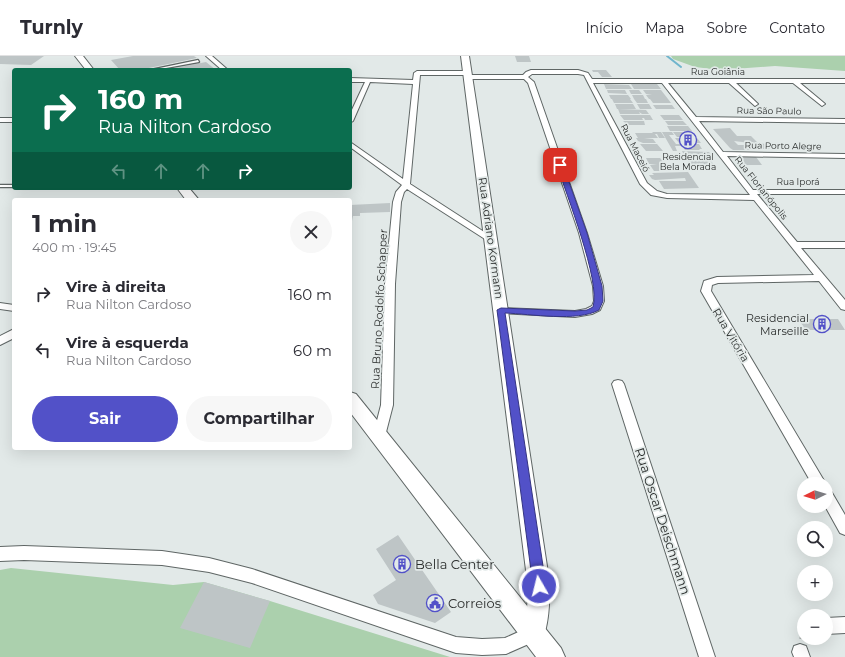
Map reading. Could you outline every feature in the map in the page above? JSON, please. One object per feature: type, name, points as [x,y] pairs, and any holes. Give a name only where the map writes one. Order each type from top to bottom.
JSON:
[{"type":"main road","points":[[79,56],[88,68]]},
{"type":"main road","points":[[185,190],[191,198]]},
{"type":"main road","points":[[352,402],[552,657]]},
{"type":"street","points":[[208,56],[223,68]]},
{"type":"street","name":"Rua Adriano Kormann","points":[[465,56],[539,586],[538,611],[534,634]]},
{"type":"street","points":[[525,77],[528,73],[532,72],[578,72],[586,74],[590,81]]},
{"type":"street","points":[[406,185],[417,73],[525,77],[531,82],[583,233],[598,286],[599,301],[596,308],[588,312],[575,314],[501,310]]},
{"type":"street","points":[[352,80],[415,82]]},
{"type":"street","points":[[352,117],[368,81]]},
{"type":"street","name":"Rua Goiânia","points":[[590,81],[845,81]]},
{"type":"street","name":"Rua Maceió","points":[[590,81],[648,189],[658,194],[670,196],[753,195]]},
{"type":"street","name":"Rua Florianópolis","points":[[664,81],[753,195],[845,307]]},
{"type":"street","points":[[732,81],[755,104]]},
{"type":"street","points":[[794,81],[822,104]]},
{"type":"street","name":"Rua São Paulo","points":[[693,119],[845,121]]},
{"type":"street","points":[[0,120],[12,120]]},
{"type":"street","points":[[352,145],[406,185],[491,239]]},
{"type":"street","name":"Rua Porto Alegre","points":[[721,154],[845,156]]},
{"type":"street","name":"Rua Bruno Rodolfo Schapper","points":[[379,436],[387,405],[390,284],[397,202],[400,192],[406,185]]},
{"type":"street","name":"Rua Iporá","points":[[753,195],[845,192]]},
{"type":"street","points":[[794,245],[845,245]]},
{"type":"street","name":"Rua Vitória","points":[[815,477],[706,291],[708,283],[717,280],[822,278]]},
{"type":"street","points":[[0,306],[12,308]]},
{"type":"street","points":[[0,341],[12,333]]},
{"type":"street","name":"Rua Oscar Deischmann","points":[[618,384],[707,657]]},
{"type":"street","points":[[833,507],[845,528]]},
{"type":"street","points":[[0,554],[24,553],[162,558],[208,565],[252,576],[456,645],[482,647],[506,646],[534,634]]},
{"type":"street","points":[[833,626],[845,625]]},
{"type":"lane","points":[[160,68],[198,60]]},
{"type":"lane","points":[[0,186],[12,186]]},
{"type":"green space","points":[[671,56],[845,56],[845,71],[775,66],[720,70],[695,67],[673,59]]},
{"type":"green space","points":[[11,568],[173,585],[204,582],[450,657],[0,657],[0,570]]},
{"type":"building","points":[[0,56],[44,56],[31,65],[0,64]]},
{"type":"building","points":[[133,56],[194,56],[197,58],[149,68],[118,68],[111,60]]},
{"type":"building","points":[[515,56],[529,56],[531,62],[517,62]]},
{"type":"building","points":[[206,62],[214,68],[175,68]]},
{"type":"building","points":[[592,70],[606,70],[612,77],[602,77],[598,72],[593,72]]},
{"type":"building","points":[[604,84],[629,85],[632,89],[606,89]]},
{"type":"building","points":[[631,84],[657,84],[661,89],[634,89]]},
{"type":"building","points":[[607,90],[625,90],[627,94],[608,93]]},
{"type":"building","points":[[629,90],[639,90],[642,94],[631,94]]},
{"type":"building","points":[[643,90],[661,90],[668,99],[649,99],[646,95],[652,94],[646,94]]},
{"type":"building","points":[[609,95],[628,95],[631,99],[611,99]]},
{"type":"building","points":[[632,95],[643,95],[645,99],[634,99]]},
{"type":"building","points":[[612,99],[630,99],[633,103],[614,103]]},
{"type":"building","points":[[634,99],[646,99],[648,103],[637,103]]},
{"type":"building","points":[[650,99],[668,99],[671,103],[653,103]]},
{"type":"building","points":[[615,104],[633,104],[636,109],[617,109]]},
{"type":"building","points":[[637,104],[649,104],[652,109],[640,109]]},
{"type":"building","points":[[653,105],[672,105],[675,109],[656,109]]},
{"type":"building","points":[[618,109],[646,110],[649,114],[642,114],[639,112],[640,114],[620,114]]},
{"type":"building","points":[[620,115],[650,115],[653,120],[645,120],[642,118],[643,120],[624,120]]},
{"type":"building","points":[[660,115],[679,115],[683,120],[664,120]]},
{"type":"building","points":[[623,121],[644,121],[645,125],[628,125]]},
{"type":"building","points":[[665,121],[683,121],[687,125],[668,125]]},
{"type":"building","points":[[667,126],[688,126],[692,131],[670,131]]},
{"type":"building","points":[[730,128],[737,136],[751,136],[758,143],[765,144],[770,149],[757,149],[750,143],[734,141],[738,145],[750,145],[755,150],[733,150],[713,129]]},
{"type":"building","points":[[652,132],[661,132],[665,138],[659,138],[657,134],[655,134],[658,138],[644,138],[653,139],[656,143],[643,143],[638,141],[636,138],[638,138],[635,133],[653,133]]},
{"type":"building","points":[[662,132],[672,132],[674,135],[669,135],[676,144],[699,144],[702,149],[685,150],[682,146],[675,146],[677,151],[673,151]]},
{"type":"building","points":[[673,132],[691,132],[695,137],[677,137]]},
{"type":"building","name":"Residencial Bela Morada","points":[[675,138],[697,138],[701,143],[679,143]]},
{"type":"building","points":[[640,144],[657,144],[663,151],[646,151]]},
{"type":"building","points":[[682,151],[709,152],[713,157],[685,157]]},
{"type":"building","points":[[736,157],[756,157],[762,165],[744,165]]},
{"type":"building","points":[[646,158],[660,158],[665,163],[661,163],[662,164],[675,165],[679,171],[654,171],[650,165],[657,164],[649,164]]},
{"type":"building","points":[[693,158],[712,158],[714,161],[711,161],[714,165],[690,164],[687,160],[694,160]]},
{"type":"building","points":[[688,172],[699,188],[664,189],[659,181],[686,181],[685,178],[655,180],[649,175],[654,175],[652,173]]},
{"type":"building","points":[[390,203],[390,212],[360,213],[360,216],[353,216],[352,221],[352,205]]},
{"type":"building","name":"Residencial Marseille","points":[[798,319],[838,319],[845,330],[806,330]]},
{"type":"building","name":"Bella Center","points":[[398,535],[451,612],[435,623],[378,604],[373,595],[396,580],[376,549]]},
{"type":"building","points":[[204,582],[270,601],[250,648],[180,628]]},
{"type":"waterway","points":[[667,56],[681,67]]},
{"type":"place","name":"Residencial Bela Morada","points":[[688,140]]},
{"type":"place","name":"Residencial Marseille","points":[[822,324]]},
{"type":"place","name":"Bella Center","points":[[402,564]]},
{"type":"place","name":"Correios","points":[[435,603]]},
{"type":"route","points":[[539,586],[501,310],[575,314],[588,312],[596,308],[599,301],[598,286],[583,233],[560,165]]}]
